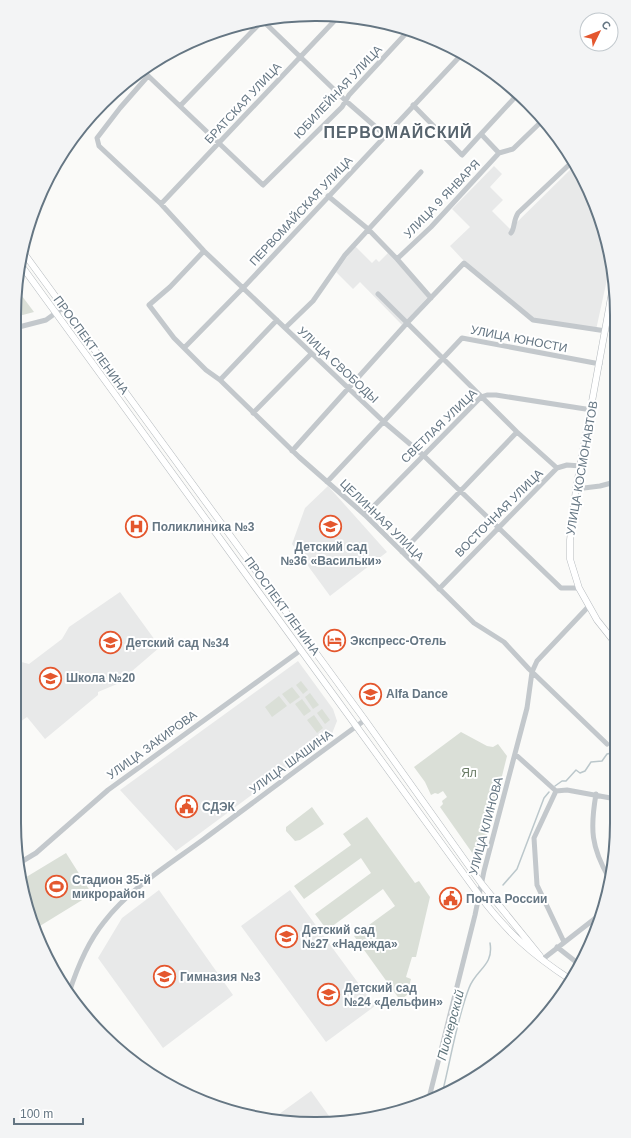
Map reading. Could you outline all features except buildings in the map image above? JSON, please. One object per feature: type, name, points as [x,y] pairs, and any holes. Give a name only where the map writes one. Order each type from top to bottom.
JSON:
[{"type":"main road","name":"ПРОСПЕКТ ЛЕНИНА","points":[[27,258],[365,720],[481,883],[543,959]]},
{"type":"main road","name":"ПРОСПЕКТ ЛЕНИНА","points":[[25,271],[479,895],[512,935],[530,951],[566,977]]},
{"type":"main road","name":"УЛИЦА КОСМОНАВТОВ","points":[[610,317],[606,331],[576,489],[570,540],[570,558],[579,588],[588,607],[610,636]]},
{"type":"main road","points":[[239,565],[248,559]]},
{"type":"street","name":"БРАТСКАЯ УЛИЦА","points":[[161,204],[333,22]]},
{"type":"street","points":[[268,25],[346,101],[385,134]]},
{"type":"street","points":[[180,106],[256,27]]},
{"type":"street","name":"ЮБИЛЕЙНАЯ УЛИЦА","points":[[220,142],[264,185],[346,101],[348,95],[404,35]]},
{"type":"street","name":"ПЕРВОМАЙСКАЯ УЛИЦА","points":[[184,347],[243,288],[385,134],[459,58]]},
{"type":"street","points":[[148,76],[220,142]]},
{"type":"street","name":"УЛИЦА СВОБОДЫ","points":[[148,76],[120,108],[97,138],[98,146],[161,204],[204,251],[311,354],[384,422],[423,455],[561,588],[579,588]]},
{"type":"street","points":[[499,153],[481,134],[514,98]]},
{"type":"street","name":"УЛИЦА 9 ЯНВАРЯ","points":[[413,105],[462,155],[481,134]]},
{"type":"street","name":"УЛИЦА 9 ЯНВАРЯ","points":[[397,259],[431,227],[499,153],[513,149],[539,124]]},
{"type":"street","points":[[511,233],[513,230],[513,220],[518,213],[569,165]]},
{"type":"street","points":[[285,328],[314,301],[345,255],[421,172]]},
{"type":"street","points":[[328,196],[368,229],[431,298]]},
{"type":"street","name":"ЦЕЛИННАЯ УЛИЦА","points":[[204,251],[149,305],[159,320],[206,370],[220,380],[292,451],[365,515],[474,623],[504,642],[532,672],[607,744]]},
{"type":"street","points":[[292,451],[406,323],[464,263],[533,320],[606,331]]},
{"type":"street","points":[[378,294],[517,432],[557,468]]},
{"type":"street","points":[[21,326],[46,320],[64,307]]},
{"type":"street","points":[[220,380],[277,320]]},
{"type":"street","name":"УЛИЦА ЮНОСТИ","points":[[327,482],[444,360],[462,338],[600,364]]},
{"type":"street","points":[[253,413],[311,354]]},
{"type":"street","name":"СВЕТЛАЯ УЛИЦА","points":[[365,515],[481,397],[496,395],[592,410]]},
{"type":"street","points":[[402,552],[517,432]]},
{"type":"street","name":"ВОСТОЧНАЯ УЛИЦА","points":[[439,589],[557,468],[567,465],[581,466]]},
{"type":"street","points":[[576,489],[610,483]]},
{"type":"street","points":[[532,672],[537,661],[588,607]]},
{"type":"street","name":"УЛИЦА ЗАКИРОВА","points":[[24,860],[36,853],[108,790],[301,650]]},
{"type":"street","name":"УЛИЦА КЛИНОВА","points":[[430,1094],[453,1005],[481,883],[527,708],[532,672]]},
{"type":"street","name":"УЛИЦА ШАШИНА","points":[[71,986],[90,942],[104,922],[118,906],[168,865],[365,720]]},
{"type":"street","points":[[515,754],[556,791],[567,790],[610,798]]},
{"type":"street","points":[[556,791],[534,838],[537,885],[564,942]]},
{"type":"street","points":[[596,794],[591,821],[593,837],[605,871]]},
{"type":"street","points":[[543,959],[593,921]]},
{"type":"street","points":[[557,947],[576,961]]},
{"type":"shaded area","points":[[494,166],[502,174],[490,187],[503,200],[492,211],[510,229],[571,169],[588,203],[600,239],[607,277],[596,330],[533,319],[464,261],[450,246],[470,227],[452,209]]},
{"type":"shaded area","points":[[355,246],[372,263],[376,259],[379,262],[388,253],[428,297],[402,325],[360,282],[353,289],[336,272]]},
{"type":"shaded area","name":"Детский сад №36 «Васильки»","points":[[328,486],[387,552],[330,596],[292,544],[305,508]]},
{"type":"shaded area","points":[[120,592],[160,647],[117,684],[98,692],[98,695],[45,739],[27,717],[21,721],[21,662],[29,664],[62,639],[69,627]]},
{"type":"shaded area","points":[[298,661],[333,709],[337,721],[331,736],[176,851],[120,790]]},
{"type":"shaded area","name":"Гимназия №3","points":[[159,890],[233,995],[163,1048],[98,958],[122,918]]},
{"type":"shaded area","points":[[290,890],[375,1006],[326,1042],[241,926]]},
{"type":"shaded area","points":[[311,1091],[329,1116],[316,1117],[279,1114]]},
{"type":"green space","points":[[22,296],[34,312],[21,315]]},
{"type":"green space","points":[[301,681],[308,690],[303,694],[296,685]]},
{"type":"green space","points":[[292,687],[300,697],[290,704],[282,694]]},
{"type":"green space","points":[[310,693],[319,705],[313,709],[305,697]]},
{"type":"green space","points":[[279,696],[287,706],[272,717],[265,707]]},
{"type":"green space","points":[[302,699],[311,711],[304,716],[295,704]]},
{"type":"green space","points":[[322,709],[330,720],[325,724],[317,713]]},
{"type":"green space","points":[[189,712],[195,719],[180,729],[176,722]]},
{"type":"green space","points":[[314,715],[323,728],[317,733],[307,720]]},
{"type":"green space","name":"Ял","points":[[461,732],[487,746],[493,747],[498,744],[507,756],[480,864],[440,807],[443,804],[442,801],[447,797],[443,791],[438,794],[435,793],[431,795],[425,782],[414,767]]},
{"type":"green space","points":[[312,807],[324,824],[300,840],[295,841],[286,831],[286,827]]},
{"type":"green space","points":[[367,817],[415,883],[419,881],[430,897],[416,957],[412,957],[406,977],[411,979],[407,995],[400,1000],[354,936],[395,906],[383,889],[327,930],[315,914],[371,873],[361,858],[304,899],[294,886],[351,845],[343,834]]},
{"type":"green space","name":"Стадион 35-й микрорайон","points":[[66,853],[92,894],[40,926],[31,899],[27,877]]},
{"type":"waterway","name":"Пионерский","points":[[555,786],[562,781],[566,781],[576,770],[580,773],[585,771],[591,762],[602,761],[607,754],[610,753]]},
{"type":"waterway","name":"Пионерский","points":[[503,885],[517,869],[544,798],[549,792]]},
{"type":"waterway","name":"Пионерский","points":[[443,1088],[464,1001],[472,982],[487,962],[491,951],[490,943]]},
{"type":"place","name":"Детский сад №36 «Васильки»","points":[[331,526]]},
{"type":"place","name":"Поликлиника №3","points":[[136,527]]},
{"type":"place","name":"Экспресс-Отель","points":[[335,641]]},
{"type":"place","name":"Детский сад №34","points":[[111,643]]},
{"type":"place","name":"Школа №20","points":[[51,678]]},
{"type":"place","name":"Alfa Dance","points":[[370,694]]},
{"type":"place","name":"СДЭК","points":[[186,807]]},
{"type":"place","name":"Стадион 35-й микрорайон","points":[[56,887]]},
{"type":"place","name":"Почта России","points":[[451,899]]},
{"type":"place","name":"Детский сад №27 «Надежда»","points":[[287,937]]},
{"type":"place","name":"Гимназия №3","points":[[165,977]]},
{"type":"place","name":"Детский сад №24 «Дельфин»","points":[[329,995]]},
{"type":"district","name":"ПЕРВОМАЙСКИЙ","points":[[398,132]]}]
